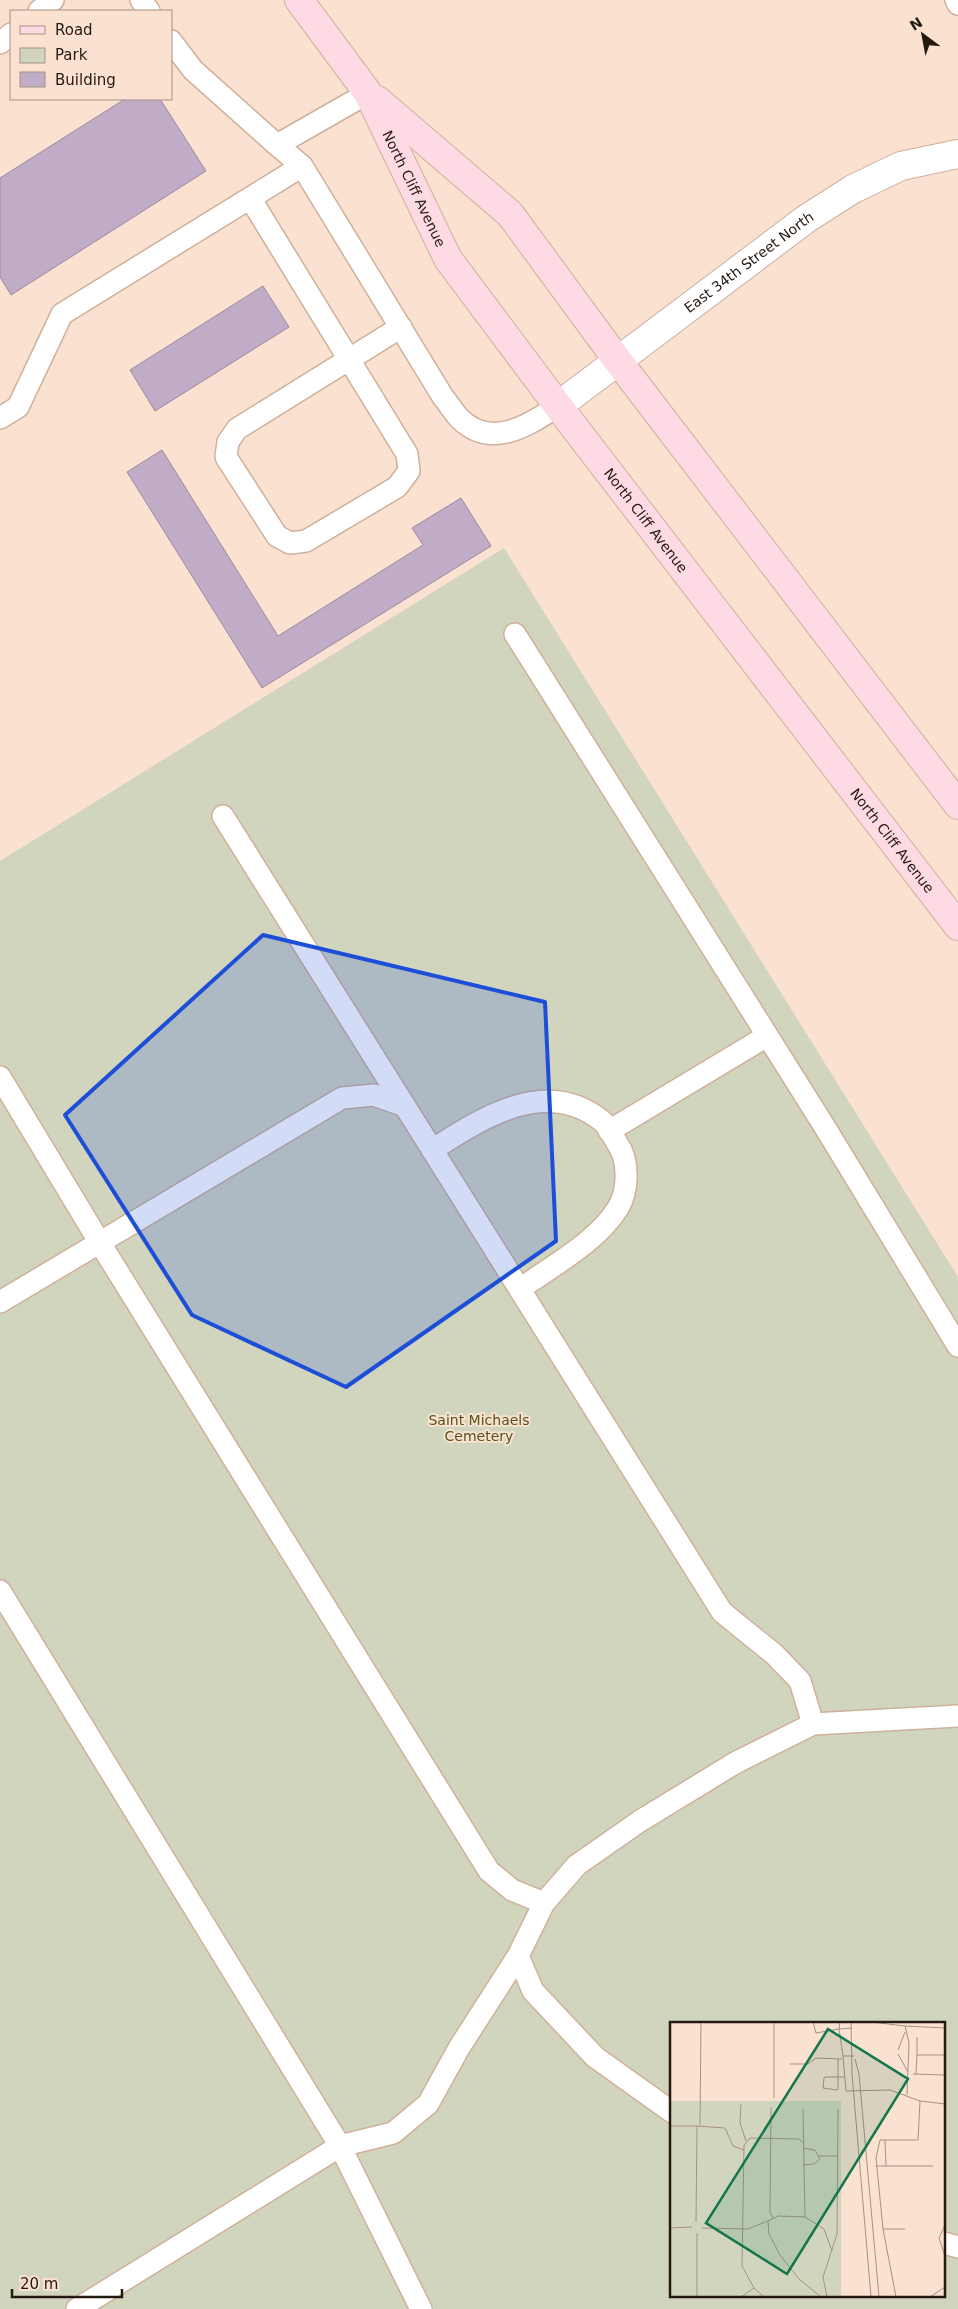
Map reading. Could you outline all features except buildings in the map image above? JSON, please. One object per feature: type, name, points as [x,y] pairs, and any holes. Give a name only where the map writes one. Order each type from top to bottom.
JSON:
[{"type":"main road","name":"North Cliff Avenue","points":[[299,0],[368,93],[448,259],[558,406],[958,926]]},
{"type":"main road","name":"North Cliff Avenue","points":[[368,93],[510,214],[618,361],[958,805]]},
{"type":"street","name":"East 34th Street North","points":[[558,406],[806,219],[853,188],[901,166],[958,154]]},
{"type":"lane","points":[[40,10],[53,0]]},
{"type":"lane","points":[[956,0],[958,4]]},
{"type":"lane","points":[[0,43],[10,35]]},
{"type":"lane","points":[[172,42],[193,70],[302,166],[443,397],[460,419],[475,430],[492,435],[511,431],[530,423],[558,406]]},
{"type":"lane","points":[[277,145],[368,93]]},
{"type":"lane","points":[[0,418],[18,407],[62,314],[302,166]]},
{"type":"lane","points":[[250,198],[349,360],[407,454],[409,471],[397,487],[306,542],[290,543],[277,536],[226,457],[228,442],[237,430],[349,360],[401,328]]},
{"type":"lane","points":[[514,634],[767,1036],[958,1346]]},
{"type":"lane","points":[[223,816],[722,1612],[774,1654],[800,1681],[813,1724]]},
{"type":"lane","points":[[609,1131],[767,1036]]},
{"type":"lane","points":[[0,1077],[100,1243],[489,1871],[512,1890],[544,1903]]},
{"type":"lane","points":[[0,1302],[342,1098],[374,1095],[405,1106]]},
{"type":"lane","points":[[432,1150],[507,1107],[544,1101],[573,1104],[603,1122],[624,1152],[627,1175],[620,1205],[604,1228],[520,1289]]},
{"type":"lane","points":[[0,1591],[340,2146],[422,2309]]},
{"type":"lane","points":[[77,2309],[340,2146],[393,2133],[428,2104],[459,2048],[518,1956],[544,1903],[577,1865],[640,1821],[735,1763],[813,1724],[958,1716]]},
{"type":"lane","points":[[518,1956],[533,1991],[595,2057],[670,2111]]},
{"type":"highlighted area","points":[[263,935],[545,1002],[556,1241],[346,1387],[192,1315],[65,1115]]},
{"type":"green space","name":"Saint Michaels Cemetery","points":[[504,548],[958,1277],[958,2309],[0,2309],[0,861]]}]
